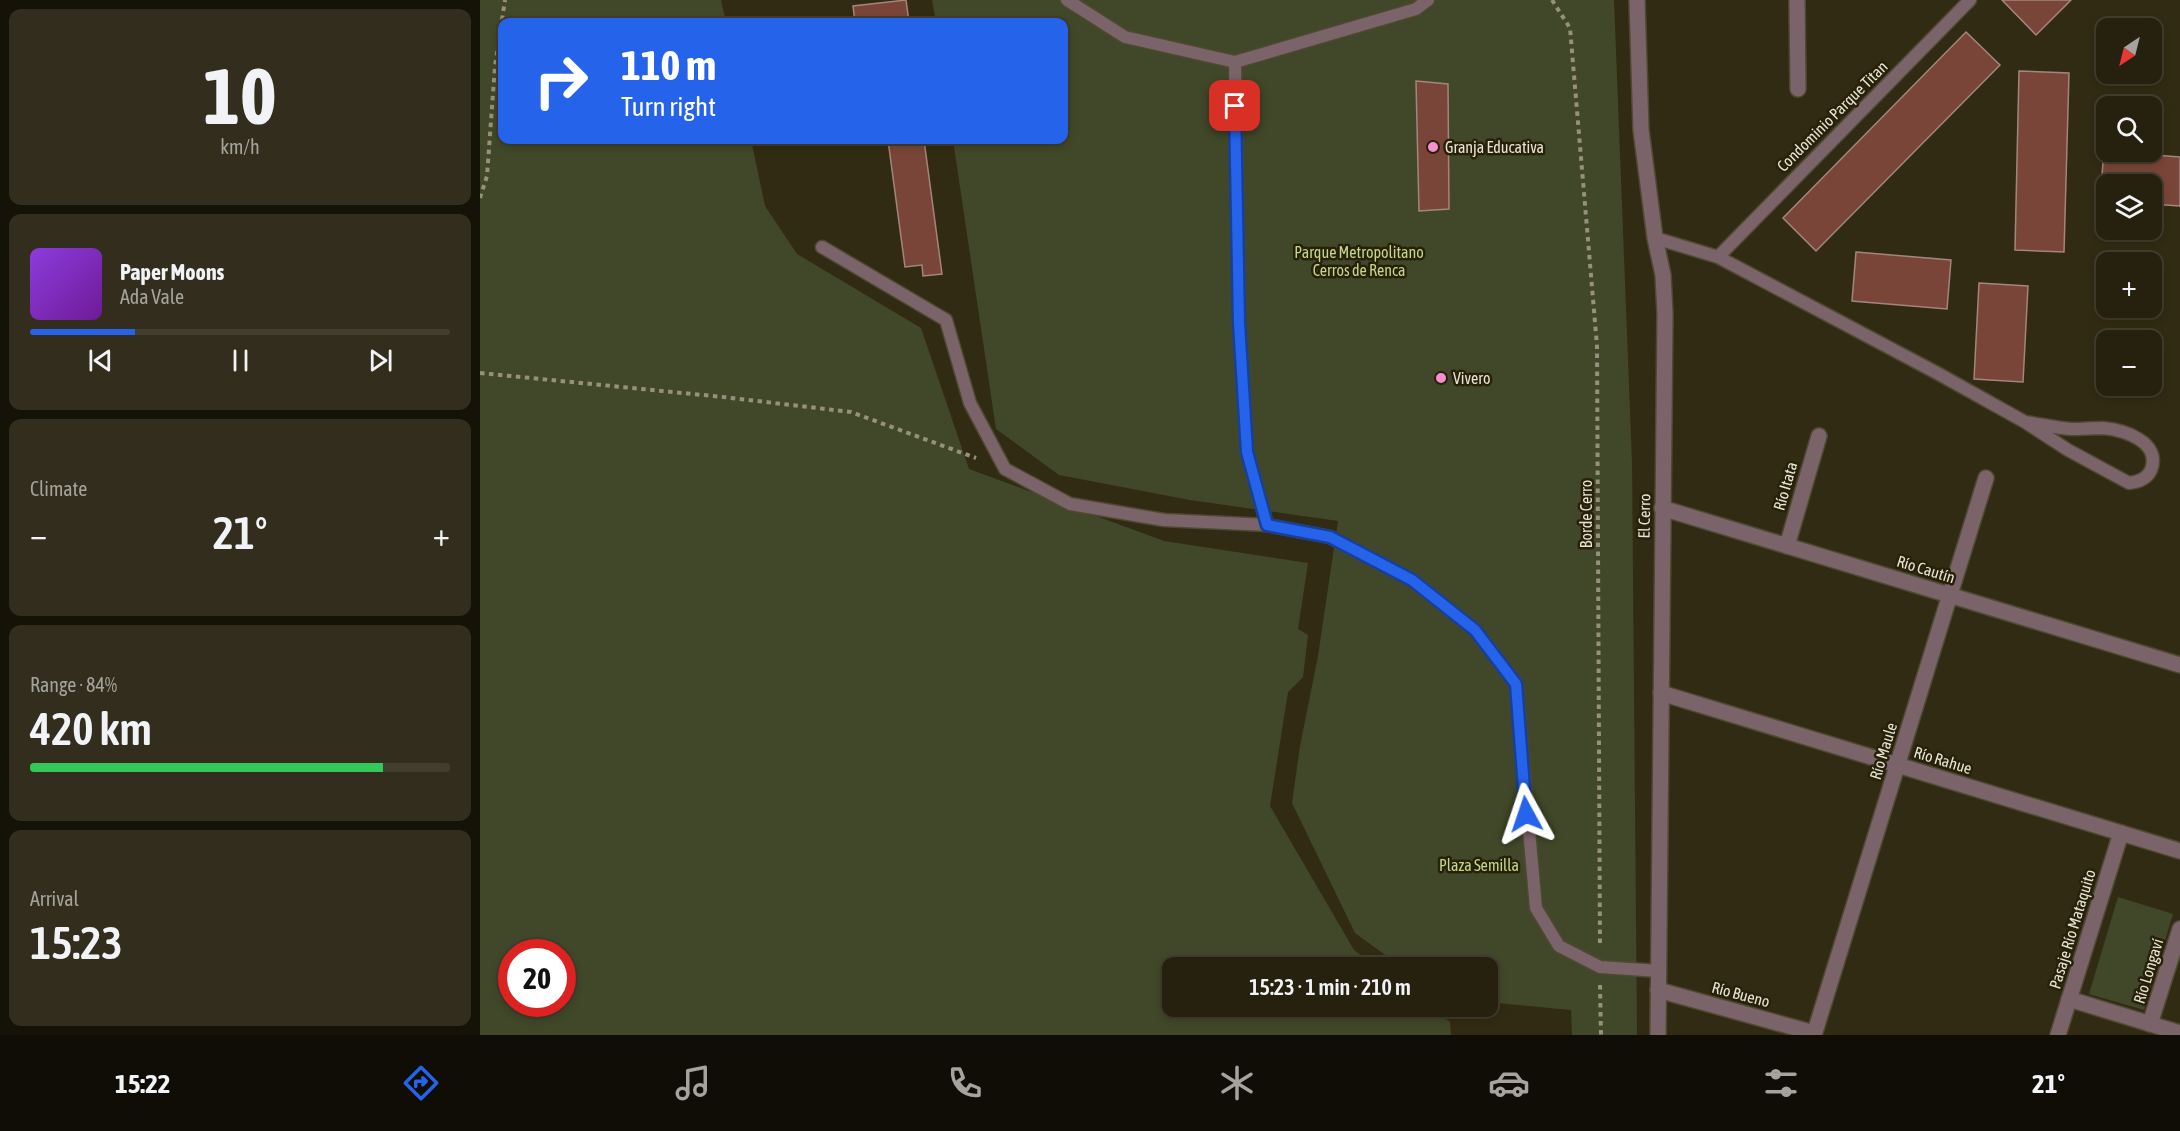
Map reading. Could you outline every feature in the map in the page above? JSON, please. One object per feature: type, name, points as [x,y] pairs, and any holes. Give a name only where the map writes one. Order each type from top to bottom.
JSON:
[{"type":"street","name":"El Cerro","points":[[1637,0],[1641,130],[1655,238],[1663,275],[1665,314],[1658,1035]]},
{"type":"street","points":[[1797,0],[1798,88]]},
{"type":"street","name":"Río Itata","points":[[1787,546],[1819,436]]},
{"type":"street","name":"Río Maule","points":[[1814,1034],[1986,478]]},
{"type":"street","name":"Río Cautín","points":[[1662,508],[2180,665]]},
{"type":"street","name":"Río Rahue","points":[[1660,693],[2180,851]]},
{"type":"street","name":"Pasaje Río Mataquito","points":[[2058,1035],[2121,833]]},
{"type":"street","name":"Río Longaví","points":[[2150,1024],[2180,929]]},
{"type":"street","name":"Río Bueno","points":[[1658,990],[1814,1034]]},
{"type":"street","points":[[2069,999],[2180,1033]]},
{"type":"lane","points":[[1067,0],[1125,37],[1235,62],[1416,9],[1428,0]]},
{"type":"lane","name":"Condominio Parque Titan","points":[[1718,257],[1970,0]]},
{"type":"lane","points":[[1235,62],[1239,323],[1247,452],[1267,525]]},
{"type":"lane","points":[[1655,238],[1718,257],[1937,373],[2129,483],[2139,482],[2149,473],[2152,466],[2153,455],[2148,445],[2132,436],[2105,429],[2069,429],[2025,422]]},
{"type":"lane","points":[[822,247],[946,320],[970,403],[1005,469],[1070,504],[1164,520],[1267,525],[1330,537],[1412,580],[1475,630],[1516,684],[1536,908],[1559,946],[1600,967],[1659,971]]},
{"type":"path","points":[[503,18],[506,0]]},
{"type":"path","name":"Borde Cerro","points":[[1552,0],[1570,28],[1597,346],[1601,1035]]},
{"type":"path","points":[[480,198],[487,176],[498,48]]},
{"type":"path","points":[[480,373],[851,412],[1005,469]]},
{"type":"green space","points":[[480,0],[721,0],[725,18],[498,18],[498,144],[752,144],[765,206],[797,254],[921,328],[969,469],[1164,541],[1308,563],[1298,629],[1308,635],[1303,677],[1288,692],[1270,806],[1354,950],[1363,957],[1162,957],[1162,1017],[1443,1017],[1450,1022],[1451,1035],[480,1035]]},
{"type":"green space","name":"Parque Metropolitano Cerros de Renca","points":[[932,0],[1614,0],[1632,463],[1637,1035],[1572,1035],[1571,1010],[1498,1003],[1498,957],[1388,957],[1355,933],[1292,803],[1300,746],[1318,656],[1338,521],[1190,500],[1059,475],[996,429],[954,144],[1068,144],[1068,18],[935,18]]},
{"type":"green space","points":[[2118,897],[2173,914],[2144,1010],[2089,994]]},
{"type":"building","points":[[906,0],[908,18],[854,18],[853,6]]},
{"type":"building","points":[[2002,0],[2071,0],[2036,35]]},
{"type":"building","points":[[1966,32],[2000,65],[1816,251],[1783,218]]},
{"type":"building","points":[[2019,71],[2069,73],[2064,252],[2015,250]]},
{"type":"building","name":"Granja Educativa","points":[[1416,81],[1448,84],[1449,209],[1419,211]]},
{"type":"building","points":[[889,144],[925,144],[942,274],[923,276],[922,265],[905,267]]},
{"type":"building","points":[[2162,156],[2180,157],[2180,206],[2162,205],[2162,174],[2102,174],[2103,162],[2162,162]]},
{"type":"building","points":[[1856,252],[1951,260],[1947,309],[1852,301]]},
{"type":"building","points":[[1979,283],[2028,286],[2023,382],[1974,379]]},
{"type":"place","name":"Granja Educativa","points":[[1433,147]]},
{"type":"place","name":"Vivero","points":[[1441,378]]},
{"type":"route","points":[[1235,106],[1239,323],[1247,452],[1267,525],[1330,537],[1412,580],[1475,630],[1516,684],[1526,814]]},
{"type":"park label","name":"Plaza Semilla","points":[[1479,865]]}]
